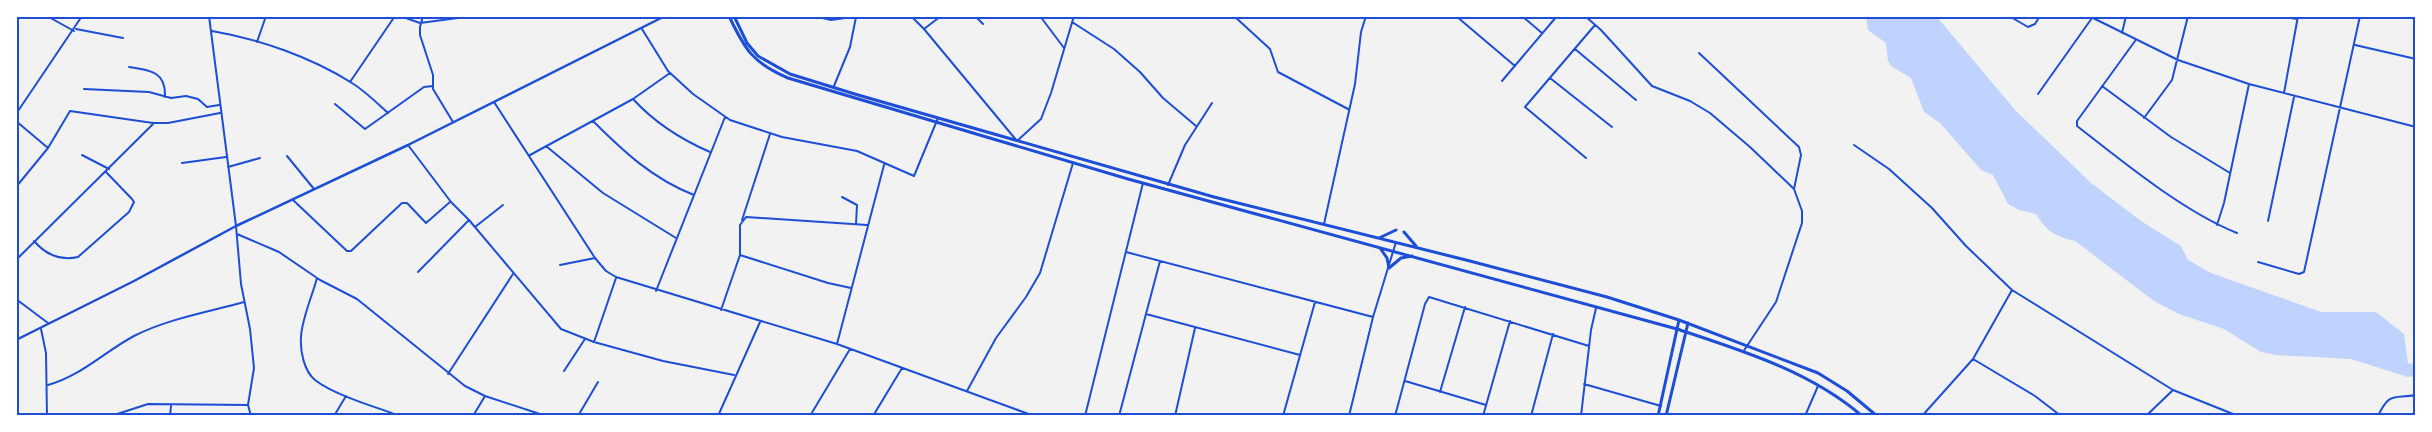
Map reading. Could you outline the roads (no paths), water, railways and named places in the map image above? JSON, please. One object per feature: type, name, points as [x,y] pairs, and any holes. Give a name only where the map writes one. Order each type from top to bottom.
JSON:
[{"type":"main road","points":[[729,16],[743,46],[761,64],[788,78],[1095,170],[1396,242],[1601,296],[1679,320],[1747,345],[1828,379],[1877,416]]},
{"type":"main road","points":[[734,16],[747,43],[758,56],[790,74],[1214,200],[1677,329],[1798,374],[1862,416]]},
{"type":"main road","points":[[858,95],[858,100]]},
{"type":"main road","points":[[1095,170],[1096,165]]},
{"type":"main road","points":[[1379,238],[1396,230]]},
{"type":"main road","points":[[1404,232],[1419,248]]},
{"type":"main road","points":[[1378,247],[1384,252],[1389,268],[1401,258],[1412,256]]},
{"type":"main road","points":[[1658,416],[1679,320]]},
{"type":"main road","points":[[1666,416],[1688,324]]},
{"type":"street","points":[[46,16],[74,30],[123,38]]},
{"type":"street","points":[[16,114],[82,16]]},
{"type":"street","points":[[209,16],[244,302],[250,330],[254,368],[248,405],[251,416]]},
{"type":"street","points":[[257,42],[266,16]]},
{"type":"street","points":[[350,82],[395,16]]},
{"type":"street","points":[[400,16],[420,23],[473,16]]},
{"type":"street","points":[[423,16],[420,23],[420,35],[433,75],[432,86],[453,122]]},
{"type":"street","points":[[16,340],[134,281],[236,226],[408,145],[642,29],[664,16]]},
{"type":"street","points":[[814,16],[831,20],[858,17],[850,47],[833,87]]},
{"type":"street","points":[[910,16],[924,28],[1017,141],[1041,119],[1074,16]]},
{"type":"street","points":[[924,28],[941,16]]},
{"type":"street","points":[[975,16],[983,24]]},
{"type":"street","points":[[1040,16],[1065,49]]},
{"type":"street","points":[[1234,16],[1270,49],[1278,72],[1349,109]]},
{"type":"street","points":[[1324,224],[1355,84],[1361,32],[1366,16]]},
{"type":"street","points":[[1456,16],[1515,66]]},
{"type":"street","points":[[1522,16],[1542,34]]},
{"type":"street","points":[[1502,82],[1557,16]]},
{"type":"street","points":[[1585,16],[1652,86],[1690,101],[1710,113],[1744,141],[1794,189],[1802,211],[1802,223],[1776,302],[1743,352]]},
{"type":"street","points":[[2009,16],[2028,27],[2035,24],[2040,16]]},
{"type":"street","points":[[2089,16],[2122,34],[2178,60],[2249,84],[2416,127]]},
{"type":"street","points":[[2122,34],[2126,16]]},
{"type":"street","points":[[2144,118],[2172,80],[2188,16]]},
{"type":"street","points":[[2277,16],[2297,18],[2284,93]]},
{"type":"street","points":[[2258,262],[2303,274],[2360,16]]},
{"type":"street","points":[[2038,94],[2092,18]]},
{"type":"street","points":[[1072,22],[1114,49],[1140,72],[1163,98],[1196,126]]},
{"type":"street","points":[[1586,158],[1525,107],[1595,25]]},
{"type":"street","points":[[642,29],[670,73],[692,94],[741,126],[770,134],[843,147],[914,176],[938,118]]},
{"type":"street","points":[[212,31],[236,35],[295,55],[350,82],[388,112]]},
{"type":"street","points":[[2136,40],[2077,120],[2077,126],[2183,204],[2217,225],[2237,233]]},
{"type":"street","points":[[2354,45],[2416,59]]},
{"type":"street","points":[[1575,49],[1636,100]]},
{"type":"street","points":[[1699,53],[1799,147],[1801,155],[1794,189]]},
{"type":"street","points":[[129,67],[147,70],[159,76],[166,86],[165,98]]},
{"type":"street","points":[[529,155],[633,99],[670,73]]},
{"type":"street","points":[[1550,78],[1612,128]]},
{"type":"street","points":[[2217,225],[2249,84]]},
{"type":"street","points":[[335,104],[365,128],[424,87],[432,86]]},
{"type":"street","points":[[2102,86],[2144,118],[2230,173]]},
{"type":"street","points":[[84,90],[149,92],[165,98],[186,96],[198,99],[207,107],[219,105]]},
{"type":"street","points":[[2268,221],[2295,96]]},
{"type":"street","points":[[633,99],[654,120],[667,129],[710,152]]},
{"type":"street","points":[[494,102],[595,258],[606,271],[616,277],[656,291],[837,344],[1034,416]]},
{"type":"street","points":[[1168,185],[1185,146],[1212,103]]},
{"type":"street","points":[[16,187],[48,148],[67,114],[73,110],[153,123],[168,123],[220,113]]},
{"type":"street","points":[[656,291],[725,117]]},
{"type":"street","points":[[593,120],[638,164],[665,182],[694,195]]},
{"type":"street","points":[[16,121],[48,148]]},
{"type":"street","points":[[16,260],[153,123]]},
{"type":"street","points":[[721,310],[740,255],[742,220],[770,134]]},
{"type":"street","points":[[408,145],[451,202],[470,220],[513,274],[561,329],[594,342],[663,360],[734,375]]},
{"type":"street","points":[[1854,145],[1890,169],[1932,208],[1972,253],[2012,290],[2173,390],[2238,416]]},
{"type":"street","points":[[546,146],[603,193],[677,238]]},
{"type":"street","points":[[82,156],[109,169]]},
{"type":"street","points":[[287,156],[314,190]]},
{"type":"street","points":[[182,163],[226,157]]},
{"type":"street","points":[[228,167],[260,158]]},
{"type":"street","points":[[967,391],[996,338],[1026,297],[1040,273],[1073,163]]},
{"type":"street","points":[[837,344],[884,164]]},
{"type":"street","points":[[34,241],[41,249],[53,256],[78,257],[129,212],[134,202],[132,198],[106,172]]},
{"type":"street","points":[[1085,416],[1143,183]]},
{"type":"street","points":[[842,197],[857,205],[856,224]]},
{"type":"street","points":[[293,200],[323,231],[347,251],[351,251],[402,202],[407,203],[426,223],[451,202]]},
{"type":"street","points":[[475,227],[503,205]]},
{"type":"street","points":[[742,220],[746,217],[867,225]]},
{"type":"street","points":[[418,272],[470,220]]},
{"type":"street","points":[[237,234],[278,252],[317,278],[357,299],[382,317],[448,374],[485,396],[546,416]]},
{"type":"street","points":[[1349,416],[1374,317],[1396,242]]},
{"type":"street","points":[[1126,252],[1374,317]]},
{"type":"street","points":[[740,255],[828,284],[851,288]]},
{"type":"street","points":[[560,265],[595,258]]},
{"type":"street","points":[[1119,416],[1160,261]]},
{"type":"street","points":[[448,374],[513,274]]},
{"type":"street","points":[[594,342],[616,277]]},
{"type":"street","points":[[317,278],[302,331],[301,354],[314,380],[346,396],[400,416]]},
{"type":"street","points":[[1922,416],[1973,359],[2012,290]]},
{"type":"street","points":[[16,298],[48,323]]},
{"type":"street","points":[[1395,416],[1428,299],[1437,298],[1589,346]]},
{"type":"street","points":[[48,385],[66,380],[83,371],[134,336],[244,302]]},
{"type":"street","points":[[1283,416],[1315,302]]},
{"type":"street","points":[[1581,416],[1589,346],[1597,306]]},
{"type":"street","points":[[1440,392],[1465,307]]},
{"type":"street","points":[[1146,314],[1300,356]]},
{"type":"street","points":[[1483,416],[1510,321]]},
{"type":"street","points":[[718,416],[734,375],[760,322]]},
{"type":"street","points":[[1174,416],[1195,327]]},
{"type":"street","points":[[41,328],[46,353],[47,416]]},
{"type":"street","points":[[1531,416],[1553,334]]},
{"type":"street","points":[[564,370],[585,339]]},
{"type":"street","points":[[810,416],[850,349]]},
{"type":"street","points":[[1973,359],[2035,396],[2060,416]]},
{"type":"street","points":[[873,416],[902,368]]},
{"type":"street","points":[[1404,381],[1486,405]]},
{"type":"street","points":[[578,416],[598,382]]},
{"type":"street","points":[[1584,384],[1661,406]]},
{"type":"street","points":[[1805,416],[1818,386]]},
{"type":"street","points":[[2146,416],[2173,390]]},
{"type":"street","points":[[2378,416],[2389,398],[2397,395],[2416,395]]},
{"type":"street","points":[[334,416],[346,396]]},
{"type":"street","points":[[473,416],[485,396]]},
{"type":"street","points":[[112,416],[148,404],[248,405]]},
{"type":"street","points":[[170,416],[171,405]]},
{"type":"street","points":[[1018,416],[1019,411]]},
{"type":"water","points":[[1866,16],[1936,16],[2016,111],[2091,183],[2141,221],[2181,246],[2188,260],[2211,273],[2321,312],[2376,312],[2404,334],[2408,363],[2416,365],[2416,376],[2408,377],[2351,359],[2276,355],[2261,352],[2224,329],[2179,314],[2154,301],[2075,241],[2052,232],[2036,214],[2019,210],[2008,204],[1993,175],[1981,170],[1940,123],[1924,112],[1911,78],[1891,66],[1888,61],[1886,43],[1868,30]]}]
